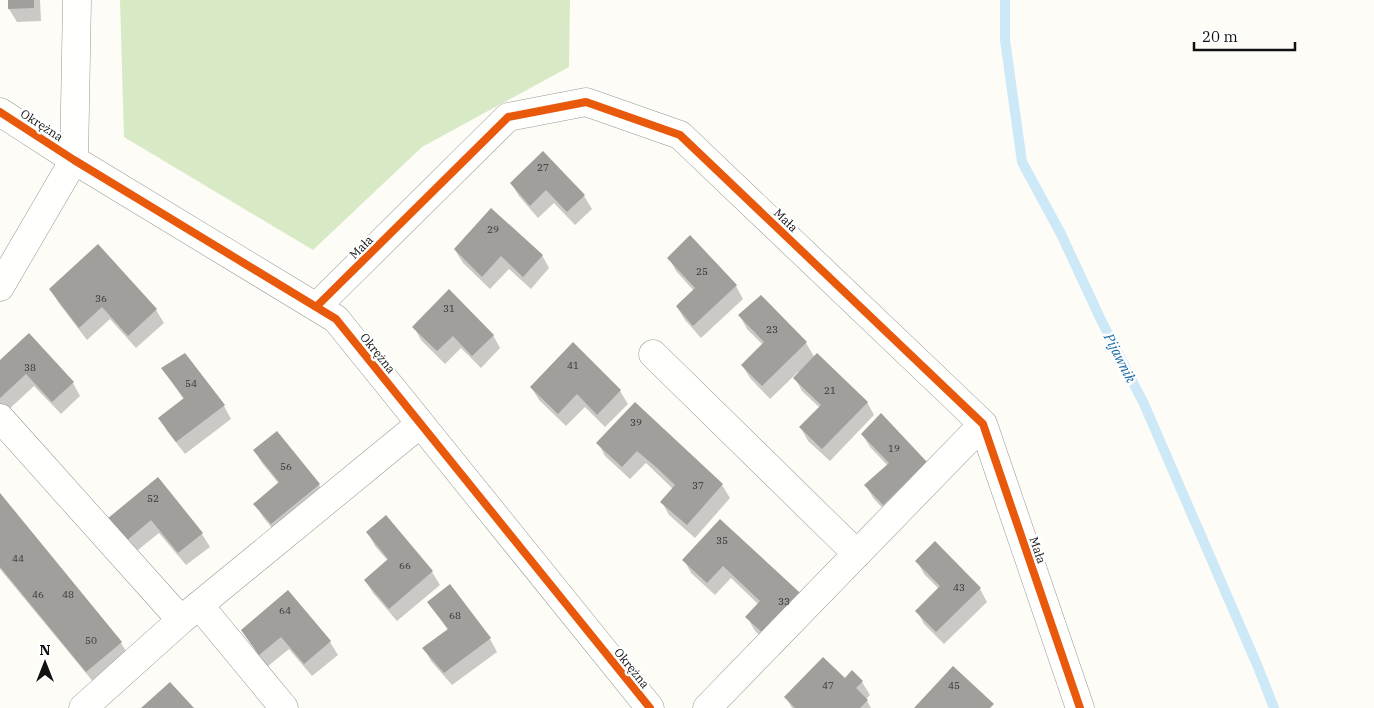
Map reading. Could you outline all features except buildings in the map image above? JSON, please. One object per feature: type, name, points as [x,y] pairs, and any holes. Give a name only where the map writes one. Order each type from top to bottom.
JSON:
[{"type":"street","name":"Okrężna","points":[[74,160],[77,0]]},
{"type":"street","name":"Mała","points":[[317,306],[508,117],[586,102],[680,135],[983,424],[1080,708]]},
{"type":"street","name":"Okrężna","points":[[0,112],[74,160],[336,319],[650,708]]},
{"type":"street","points":[[0,287],[74,160]]},
{"type":"street","points":[[654,354],[857,554]]},
{"type":"street","points":[[0,418],[284,708]]},
{"type":"street","points":[[83,708],[190,612],[420,424]]},
{"type":"street","points":[[707,708],[983,424]]},
{"type":"green space","points":[[120,0],[570,0],[569,67],[422,147],[313,250],[124,137]]},
{"type":"waterway","name":"Pijawnik","points":[[1005,0],[1005,40],[1022,162],[1061,234],[1101,320],[1144,404],[1274,708]]},
{"type":"cycle path","points":[[317,306],[508,117],[586,102],[680,135],[983,424],[1080,708]]},
{"type":"cycle path","points":[[0,112],[74,160],[336,319],[650,708]]}]
